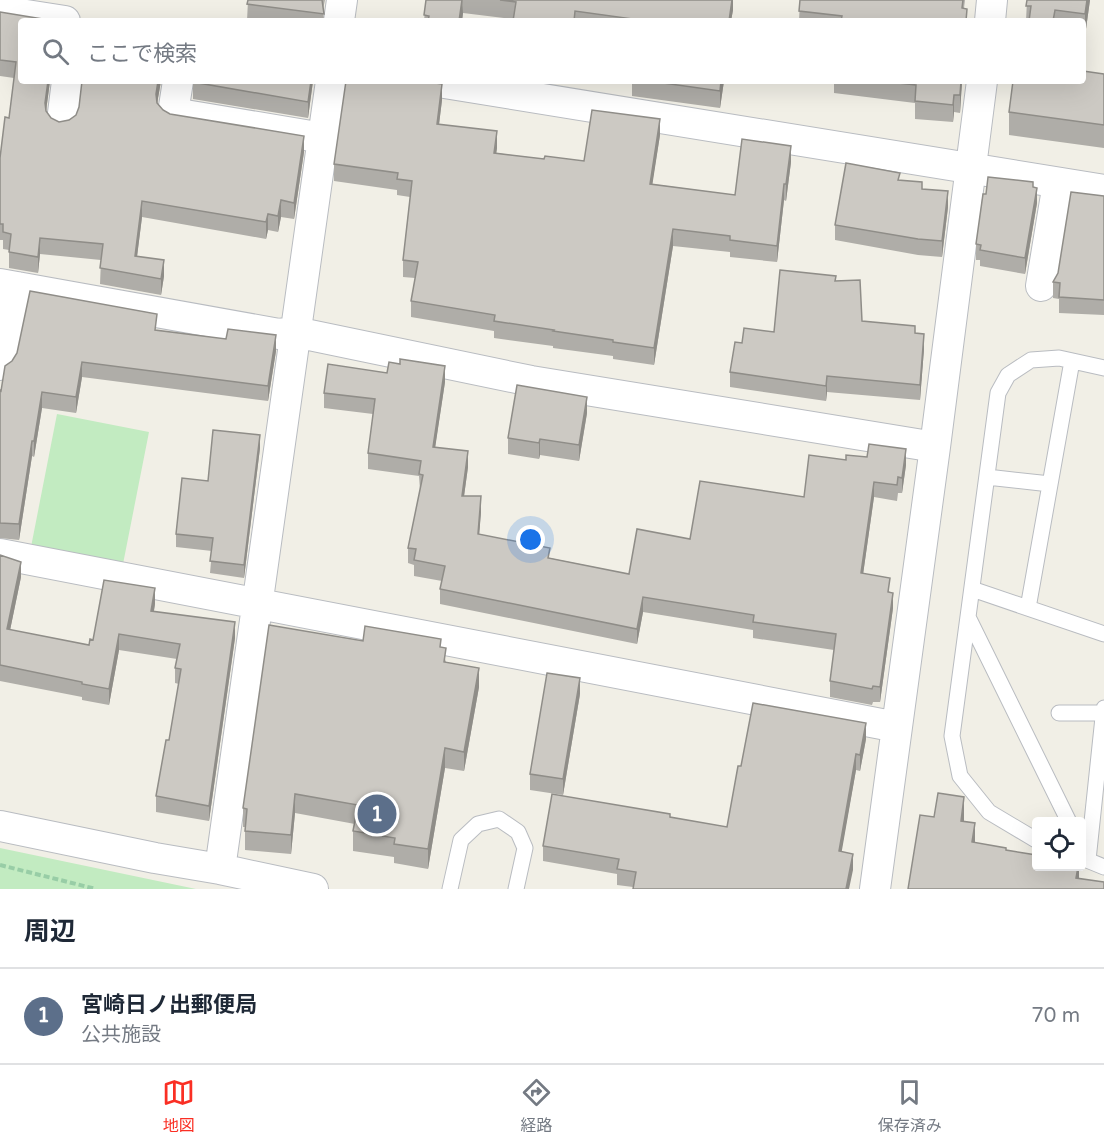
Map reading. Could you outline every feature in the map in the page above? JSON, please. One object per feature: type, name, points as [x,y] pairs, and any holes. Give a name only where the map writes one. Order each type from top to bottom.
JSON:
[{"type":"street","points":[[339,18],[342,0]]},
{"type":"street","points":[[990,18],[993,0]]},
{"type":"street","points":[[0,10],[47,18]]},
{"type":"street","points":[[62,121],[67,84]]},
{"type":"street","points":[[178,84],[173,113],[323,138]]},
{"type":"street","points":[[219,868],[331,84]]},
{"type":"street","points":[[450,84],[1104,190]]},
{"type":"street","points":[[875,889],[982,84]]},
{"type":"street","points":[[1041,286],[1058,183]]},
{"type":"street","points":[[0,365],[8,286],[279,334],[295,332],[531,381],[935,447]]},
{"type":"street","points":[[0,554],[897,727]]},
{"type":"street","points":[[0,826],[155,858],[219,868],[313,889]]},
{"type":"lane","points":[[1032,838],[988,813],[960,776],[952,736],[998,393],[1008,375],[1031,360],[1059,358],[1104,368]]},
{"type":"lane","points":[[1028,608],[1072,361]]},
{"type":"lane","points":[[987,477],[1050,484]]},
{"type":"lane","points":[[972,589],[1104,634]]},
{"type":"lane","points":[[968,617],[1067,817]]},
{"type":"lane","points":[[1059,712],[1104,710],[1086,840]]},
{"type":"lane","points":[[450,889],[461,840],[477,824],[499,819],[518,832],[525,848],[516,889]]},
{"type":"lane","points":[[1086,856],[1104,867]]},
{"type":"path","points":[[0,865],[96,889]]},
{"type":"green space","points":[[57,414],[149,432],[123,564],[31,547]]},
{"type":"green space","points":[[0,848],[196,889],[0,889]]},
{"type":"building","points":[[248,0],[322,0],[324,14],[247,4]]},
{"type":"building","points":[[426,0],[462,0],[459,18],[429,18],[429,16],[424,15]]},
{"type":"building","points":[[500,0],[732,0],[729,18],[626,18],[575,11],[574,18],[513,18],[516,2]]},
{"type":"building","points":[[800,0],[963,0],[962,8],[967,9],[966,18],[842,18],[842,16],[799,11]]},
{"type":"building","points":[[1027,0],[1087,0],[1085,14],[1055,10],[1054,18],[1029,18],[1031,6],[1026,6]]},
{"type":"building","points":[[0,12],[37,18],[18,18],[18,84],[48,84],[46,111],[51,118],[59,122],[69,120],[76,115],[82,84],[158,84],[157,103],[170,114],[304,136],[294,203],[281,200],[278,216],[268,214],[266,222],[142,201],[135,256],[164,260],[161,279],[100,268],[103,244],[40,238],[38,257],[9,252],[11,234],[3,232],[3,224],[0,224],[0,158],[5,117],[9,118],[16,62],[0,60]]},
{"type":"building","points":[[1086,71],[1104,74],[1104,125],[1009,112],[1013,84],[1086,84]]},
{"type":"building","points":[[204,84],[311,84],[308,102]]},
{"type":"building","points":[[346,84],[442,84],[437,124],[497,131],[494,153],[544,159],[545,156],[584,161],[592,110],[660,119],[650,184],[735,195],[742,139],[791,146],[777,246],[730,240],[730,236],[673,229],[654,348],[494,321],[495,315],[411,301],[418,262],[403,260],[412,181],[397,179],[398,173],[334,164]]},
{"type":"building","points":[[670,84],[721,84],[720,91]]},
{"type":"building","points":[[907,84],[961,84],[960,95],[954,95],[953,105],[915,101],[916,85]]},
{"type":"building","points":[[846,163],[900,173],[898,180],[922,182],[922,189],[948,191],[942,241],[835,225]]},
{"type":"building","points":[[988,177],[1033,182],[1033,187],[1037,188],[1025,258],[980,250],[981,245],[976,244],[983,194],[986,194]]},
{"type":"building","points":[[1071,192],[1104,196],[1104,300],[1059,297],[1060,283],[1053,282],[1058,273]]},
{"type":"building","points":[[780,270],[836,276],[835,281],[860,280],[862,321],[915,326],[915,333],[924,334],[920,385],[827,376],[826,386],[730,372],[735,342],[742,343],[744,328],[774,332]]},
{"type":"building","points":[[30,291],[157,314],[155,330],[226,339],[228,329],[276,335],[268,386],[82,362],[76,397],[42,392],[19,524],[0,523],[0,390],[5,366],[17,353]]},
{"type":"building","points":[[400,359],[445,366],[433,447],[468,451],[462,496],[481,496],[478,534],[550,548],[548,558],[629,574],[637,529],[690,539],[700,481],[804,497],[809,455],[846,460],[846,455],[867,457],[869,444],[906,449],[902,478],[898,477],[897,485],[874,482],[861,573],[890,578],[888,592],[893,593],[880,687],[873,686],[872,689],[830,681],[836,634],[753,622],[754,615],[643,597],[637,629],[440,589],[445,566],[414,560],[416,549],[408,548],[423,475],[419,474],[421,461],[368,453],[375,399],[324,393],[328,364],[387,373],[389,362],[400,364]]},
{"type":"building","points":[[517,385],[587,397],[579,445],[540,439],[539,443],[508,438]]},
{"type":"building","points":[[213,430],[260,435],[244,565],[210,561],[213,538],[176,534],[182,478],[208,481]]},
{"type":"building","points":[[0,555],[21,562],[7,629],[89,645],[90,639],[93,640],[104,580],[155,588],[151,611],[235,622],[209,806],[156,796],[166,740],[169,740],[181,669],[175,668],[180,644],[119,634],[109,689],[0,665]]},
{"type":"building","points":[[269,625],[363,641],[365,626],[441,639],[440,647],[446,648],[444,662],[479,668],[464,752],[445,748],[428,849],[394,844],[395,838],[353,831],[358,805],[295,794],[291,835],[245,831],[247,809],[243,808]]},
{"type":"building","points":[[547,673],[580,678],[563,779],[530,774]]},
{"type":"building","points":[[753,703],[866,723],[860,755],[856,754],[839,851],[853,854],[846,889],[633,889],[636,872],[617,869],[619,859],[543,846],[552,794],[670,814],[670,817],[727,827]]},
{"type":"building","points":[[938,793],[964,797],[961,821],[975,823],[972,842],[1032,854],[1032,871],[1077,871],[1076,878],[1104,882],[1104,889],[908,889],[920,815],[934,817]]},
{"type":"place","name":"宮崎日ノ出郵便局","points":[[377,814]]}]
